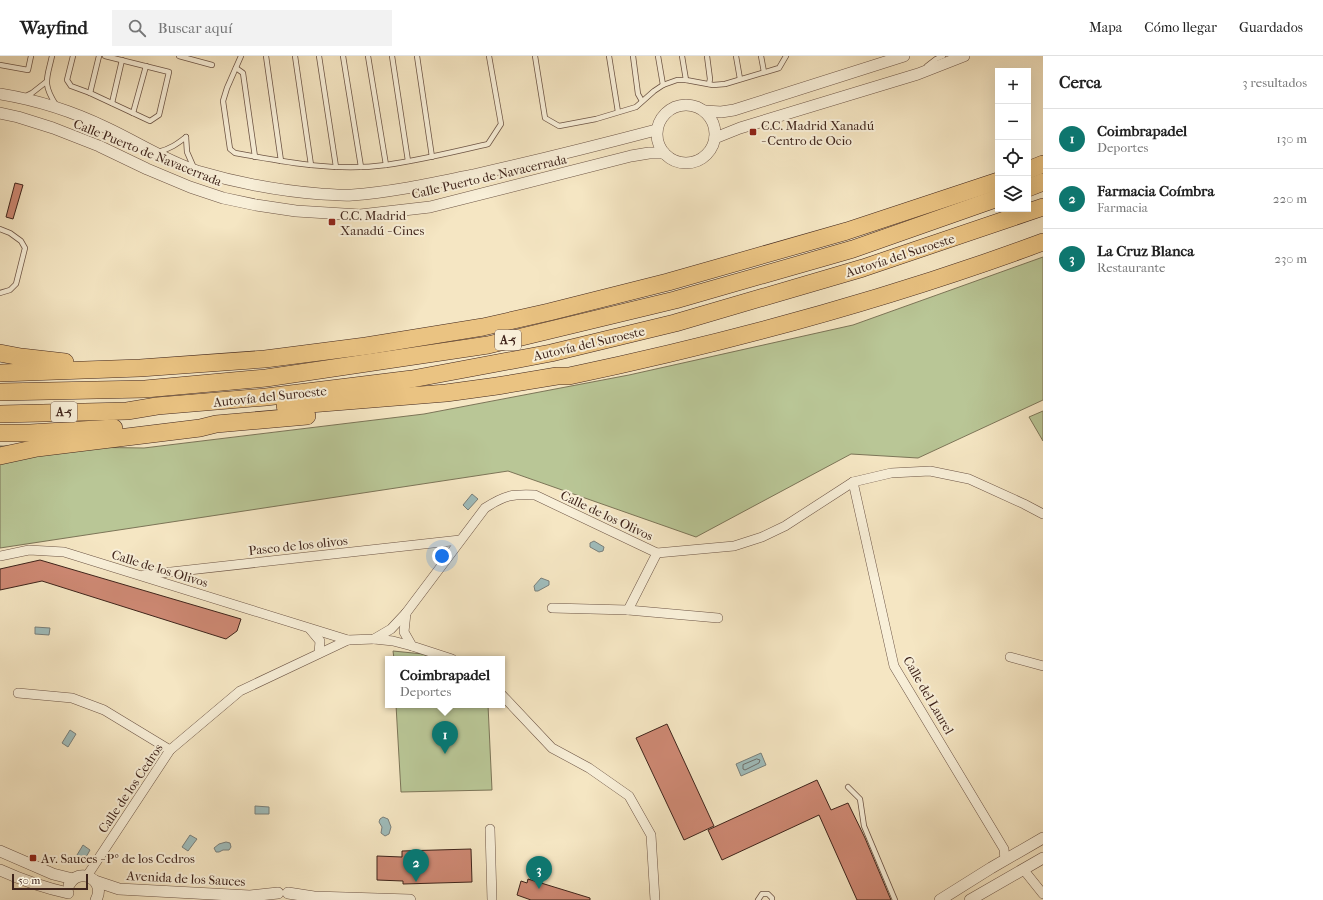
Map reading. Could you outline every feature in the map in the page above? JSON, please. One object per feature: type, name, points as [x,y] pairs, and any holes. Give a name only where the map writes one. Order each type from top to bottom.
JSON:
[{"type":"highway","points":[[1031,169],[1043,164]]},
{"type":"highway","points":[[0,373],[140,368],[265,359],[366,346],[483,327],[668,282],[839,233],[995,182]]},
{"type":"highway","points":[[1031,187],[1043,182]]},
{"type":"highway","name":"Autovía del Suroeste","points":[[0,392],[145,389],[266,378],[488,345],[674,300],[853,249],[995,199]]},
{"type":"highway","name":"Autovía del Suroeste","points":[[0,414],[128,411],[157,406],[266,397],[412,380],[551,353],[675,323],[863,268],[1043,207]]},
{"type":"highway","points":[[0,456],[37,448],[200,428],[216,424],[427,404],[558,380],[569,376],[682,351],[865,302],[1043,242]]},
{"type":"highway","points":[[0,353],[58,362],[113,361],[140,368]]},
{"type":"highway","points":[[128,411],[158,415],[243,410],[446,393],[557,376],[569,376]]},
{"type":"highway","points":[[0,433],[30,433],[199,423],[216,424]]},
{"type":"street","points":[[705,111],[713,124],[715,138],[712,147],[698,160],[689,163],[671,159],[664,153],[658,143],[656,130],[664,114],[671,108],[688,104],[705,111],[722,112],[734,110],[904,56]]},
{"type":"street","points":[[715,138],[740,128],[918,74],[964,56]]},
{"type":"street","name":"Calle Puerto de Navacerrada","points":[[0,94],[22,98],[59,109],[106,128],[156,153],[195,170],[228,180],[259,187],[350,196],[416,187],[553,157],[656,130]]},
{"type":"street","name":"Calle Puerto de Navacerrada","points":[[0,113],[46,126],[99,146],[147,169],[196,189],[223,198],[296,211],[360,215],[430,207],[631,156],[649,153],[664,153]]},
{"type":"street","name":"Calle de los Olivos","points":[[374,639],[391,629],[406,613],[485,508],[500,498],[516,494],[535,495],[657,553],[734,546],[762,537],[785,526],[853,482],[891,473],[930,471],[969,479],[1043,514]]},
{"type":"street","name":"Calle del Laurel","points":[[853,482],[894,666],[1004,848],[1005,860]]},
{"type":"street","name":"Paseo de los olivos","points":[[139,575],[460,540]]},
{"type":"street","name":"Calle de los Olivos","points":[[0,556],[29,550],[64,552],[348,640]]},
{"type":"street","points":[[628,610],[657,553]]},
{"type":"street","points":[[552,608],[628,610],[718,618]]},
{"type":"street","points":[[406,613],[404,632],[412,646]]},
{"type":"street","points":[[310,628],[320,641],[319,653]]},
{"type":"street","points":[[348,640],[374,639],[412,646],[443,656]]},
{"type":"street","name":"Calle de los Cedros","points":[[91,878],[170,750],[240,691],[348,640]]},
{"type":"street","points":[[1010,657],[1043,666]]},
{"type":"street","points":[[18,693],[72,698],[104,710],[170,750]]},
{"type":"street","points":[[505,698],[552,748],[589,768],[629,796],[651,835],[656,900]]},
{"type":"street","points":[[490,829],[492,900]]},
{"type":"street","points":[[940,900],[1043,838]]},
{"type":"street","points":[[0,851],[53,874],[73,879],[82,876],[91,878],[99,890],[96,900]]},
{"type":"street","points":[[970,900],[1043,858]]},
{"type":"street","points":[[1023,869],[1043,894]]},
{"type":"street","points":[[0,870],[70,898],[70,883],[73,879]]},
{"type":"street","name":"Avenida de los Sauces","points":[[91,878],[119,889],[250,896],[410,900]]},
{"type":"lane","points":[[0,65],[28,70],[31,56]]},
{"type":"lane","points":[[52,56],[46,82],[49,94],[59,109]]},
{"type":"lane","points":[[73,56],[67,80],[71,86],[150,120],[160,115],[169,72],[105,56]]},
{"type":"lane","points":[[90,93],[98,56]]},
{"type":"lane","points":[[179,56],[212,65]]},
{"type":"lane","points":[[241,56],[223,101],[230,149],[235,153],[255,157],[336,167],[386,165],[457,152],[488,144],[500,124],[489,56]]},
{"type":"lane","points":[[266,56],[281,161]]},
{"type":"lane","points":[[294,56],[311,165]]},
{"type":"lane","points":[[319,56],[336,167]]},
{"type":"lane","points":[[343,56],[361,167]]},
{"type":"lane","points":[[368,56],[386,165]]},
{"type":"lane","points":[[392,56],[408,161]]},
{"type":"lane","points":[[417,56],[432,157]]},
{"type":"lane","points":[[536,56],[545,118],[559,126],[596,119],[636,107],[663,85],[677,80],[709,84],[725,84],[779,68],[786,56]]},
{"type":"lane","points":[[610,56],[618,112]]},
{"type":"lane","points":[[633,56],[638,94],[642,101]]},
{"type":"lane","points":[[658,56],[663,85]]},
{"type":"lane","points":[[682,56],[686,80]]},
{"type":"lane","points":[[706,56],[710,79],[709,84]]},
{"type":"lane","points":[[736,56],[740,79]]},
{"type":"lane","points":[[761,56],[764,72]]},
{"type":"lane","points":[[918,74],[936,59],[943,56]]},
{"type":"lane","points":[[112,103],[122,60]]},
{"type":"lane","points":[[133,113],[146,66]]},
{"type":"lane","points":[[236,68],[243,73],[255,157]]},
{"type":"lane","points":[[22,98],[32,93],[46,82]]},
{"type":"lane","points":[[156,153],[176,145],[186,137],[187,152],[195,170]]},
{"type":"lane","points":[[0,229],[10,233],[21,241],[25,248],[16,284],[10,290],[0,293]]},
{"type":"lane","points":[[848,787],[860,799],[864,826],[895,900]]},
{"type":"lane","points":[[758,900],[762,894],[768,894],[772,900]]},
{"type":"green space","points":[[1043,257],[1043,400],[918,458],[851,454],[696,537],[508,471],[0,548],[0,446],[144,448],[424,414],[629,375],[853,325]]},
{"type":"green space","points":[[1043,411],[1043,441],[1029,417]]},
{"type":"green space","points":[[393,651],[423,654],[427,656],[394,656]]},
{"type":"green space","points":[[396,708],[488,708],[492,790],[401,792]]},
{"type":"water","points":[[472,494],[478,499],[468,510],[463,505]]},
{"type":"water","points":[[594,541],[604,547],[603,551],[599,552],[590,547],[590,543]]},
{"type":"water","points":[[541,578],[549,581],[549,585],[535,591],[534,586]]},
{"type":"water","points":[[35,627],[50,628],[49,635],[35,634]]},
{"type":"water","points":[[70,730],[76,734],[68,747],[62,743]]},
{"type":"water","points":[[761,753],[766,765],[741,776],[736,764]]},
{"type":"water","points":[[255,806],[269,807],[269,814],[255,814]]},
{"type":"water","points":[[383,817],[388,819],[391,827],[389,834],[385,836],[381,833],[382,827],[379,822]]},
{"type":"water","points":[[190,835],[197,839],[188,851],[182,847]]},
{"type":"water","points":[[226,842],[230,843],[231,847],[229,850],[216,852],[214,848],[219,844]]},
{"type":"water","points":[[83,845],[90,850],[85,859],[78,858],[77,855]]},
{"type":"building","points":[[15,183],[23,185],[13,219],[6,217]]},
{"type":"building","points":[[40,560],[241,619],[237,631],[226,639],[42,581],[0,590],[0,569]]},
{"type":"building","points":[[667,724],[714,826],[684,840],[636,738]]},
{"type":"building","points":[[817,780],[831,810],[848,803],[865,838],[891,900],[857,900],[819,815],[722,860],[708,830]]},
{"type":"building","points":[[471,849],[472,882],[403,884],[403,881],[377,880],[377,856],[402,857],[402,851]]},
{"type":"building","points":[[528,879],[590,898],[590,900],[531,900],[517,895],[521,881],[527,883]]},
{"type":"place","name":"C.C. Madrid Xanadú - Centro de Ocio","points":[[753,132]]},
{"type":"place","name":"C.C. Madrid Xanadú - Cines","points":[[332,222]]},
{"type":"place","name":"Coimbrapadel","points":[[445,754]]},
{"type":"place","name":"Av. Sauces - Pº de los Cedros","points":[[33,858]]},
{"type":"place","name":"Farmacia Coímbra","points":[[416,882]]},
{"type":"place","name":"La Cruz Blanca","points":[[539,889]]}]
